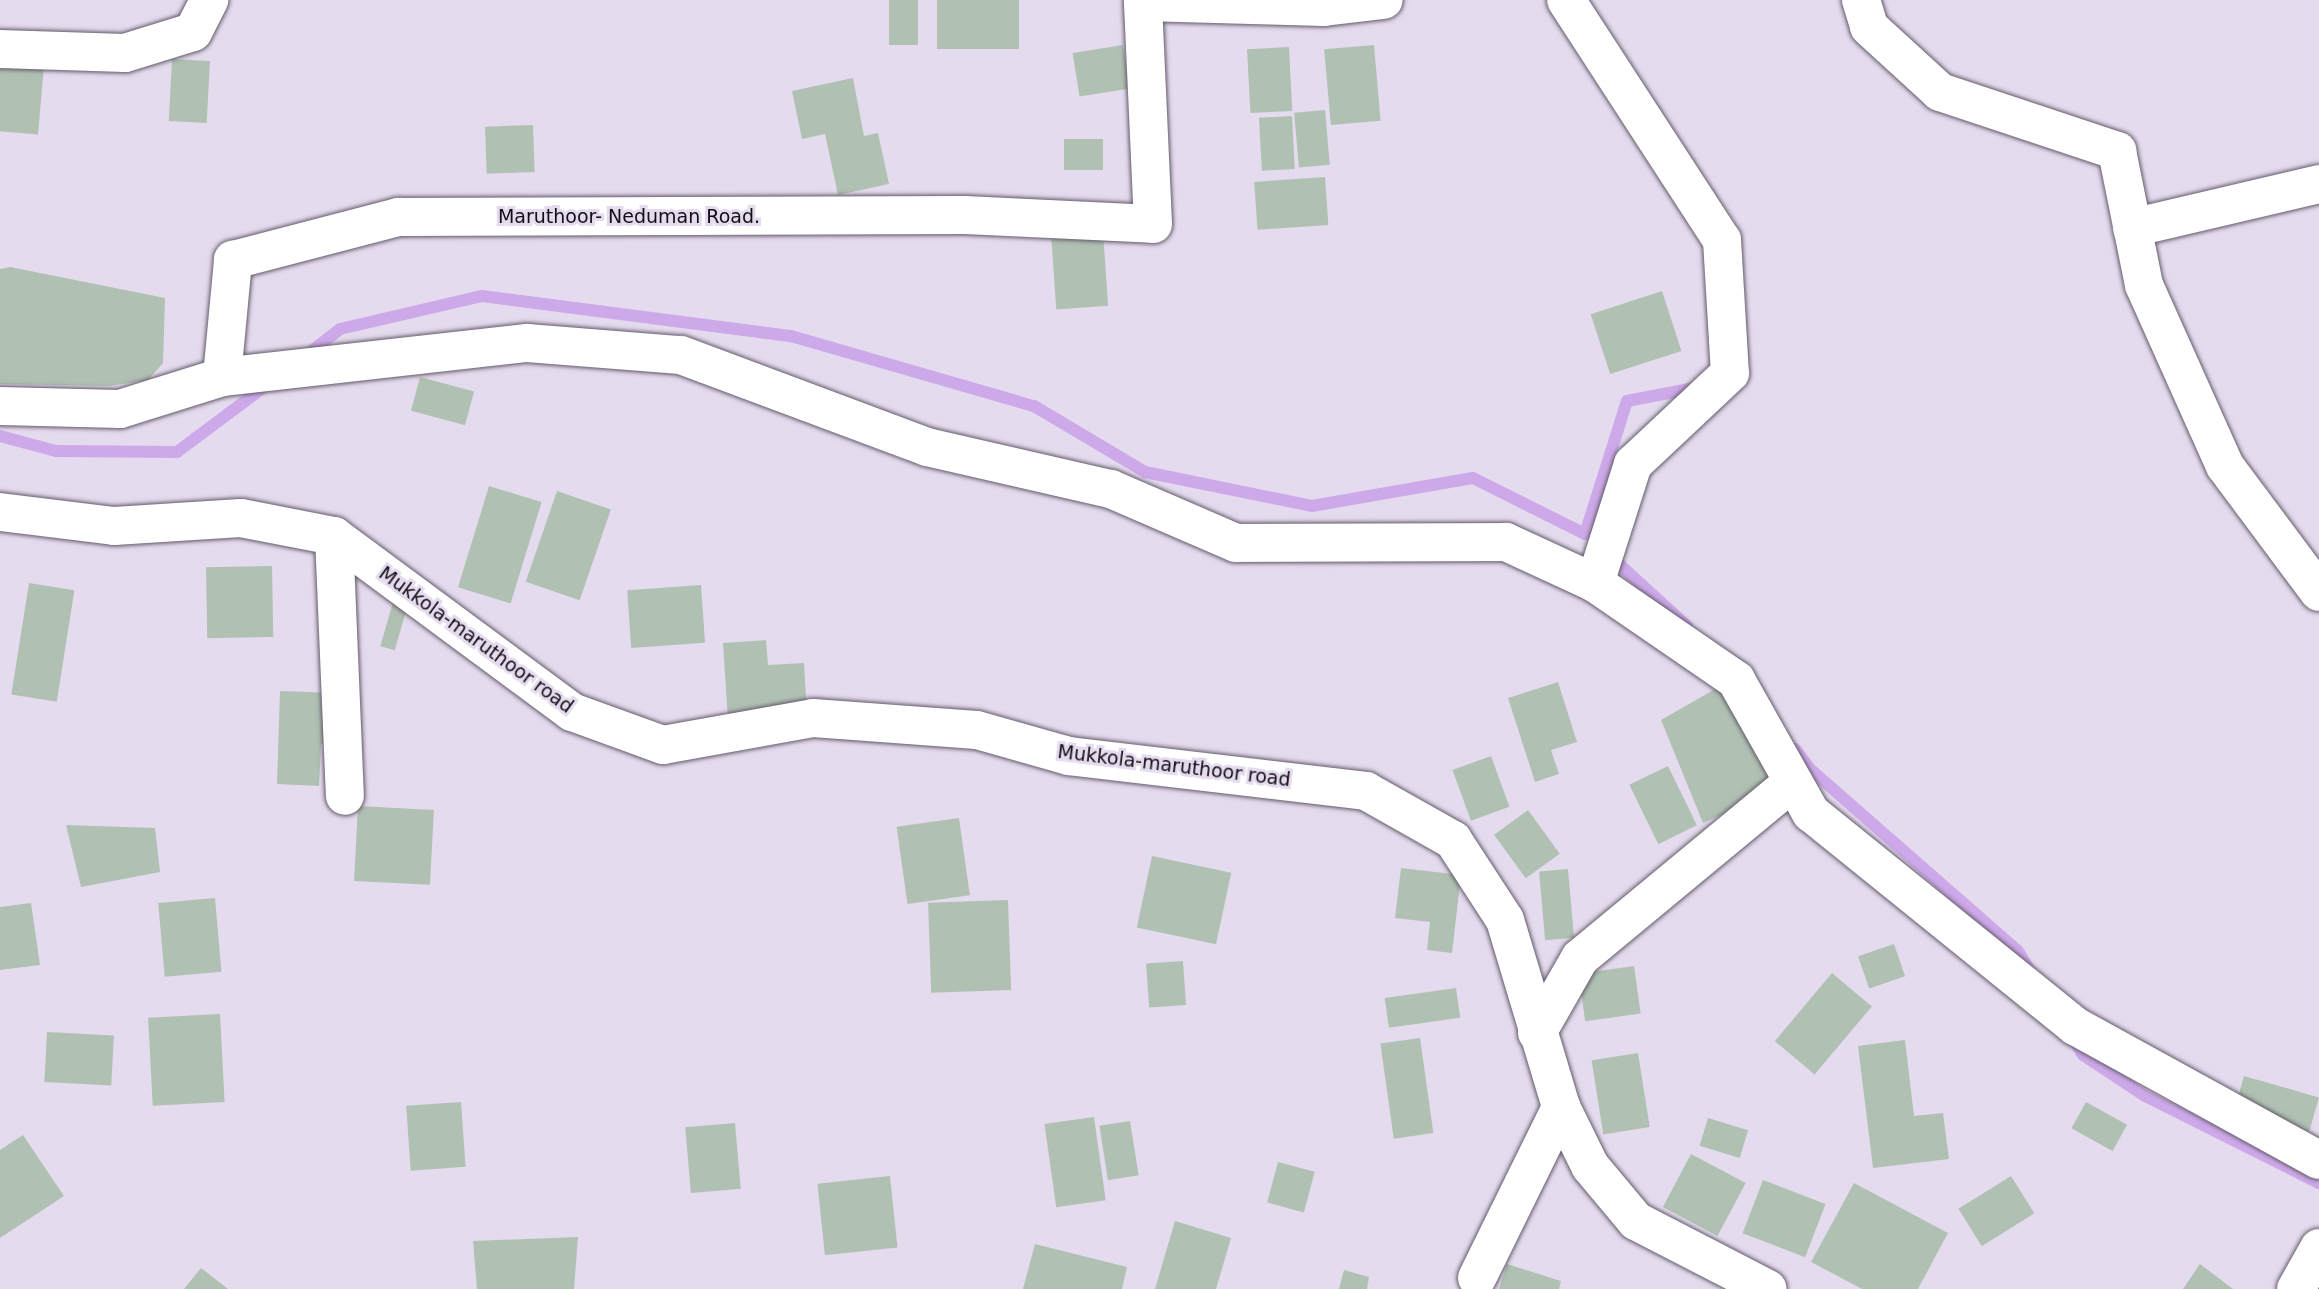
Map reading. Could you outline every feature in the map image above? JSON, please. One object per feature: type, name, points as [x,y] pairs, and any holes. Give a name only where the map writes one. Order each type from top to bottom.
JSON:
[{"type":"street","points":[[0,49],[125,53],[193,32],[209,0]]},
{"type":"street","name":"Maruthoor- Neduman Road.","points":[[222,377],[233,260],[398,218],[965,215],[1153,225],[1143,2],[1324,7],[1384,0]]},
{"type":"street","points":[[1566,0],[1722,240],[1731,373],[1633,464],[1595,582]]},
{"type":"street","points":[[1861,0],[1869,27],[1940,92],[2117,151],[2144,285],[2225,466],[2319,592]]},
{"type":"street","points":[[2132,228],[2319,184]]},
{"type":"street","points":[[0,406],[120,409],[222,377],[527,343],[681,355],[927,447],[1111,488],[1236,543],[1506,542],[1595,582],[1736,680],[1811,813],[2075,1026],[2319,1160]]},
{"type":"street","name":"Mukkola-maruthoor road","points":[[0,512],[114,526],[241,518],[334,536],[572,712],[663,745],[826,719],[977,730],[1069,756],[1366,791],[1452,840],[1504,920],[1561,1107],[1590,1166],[1636,1221],[1768,1289]]},
{"type":"street","points":[[334,536],[345,796]]},
{"type":"street","points":[[1537,1033],[1580,958],[1794,782]]},
{"type":"street","points":[[1477,1279],[1561,1107]]},
{"type":"street","points":[[2296,1289],[2319,1248]]},
{"type":"building","points":[[889,0],[918,0],[918,45],[889,45]]},
{"type":"building","points":[[937,0],[1019,0],[1019,49],[937,49]]},
{"type":"building","points":[[1123,45],[1130,88],[1080,96],[1073,53]]},
{"type":"building","points":[[1374,45],[1381,121],[1331,125],[1324,49]]},
{"type":"building","points":[[1289,47],[1292,111],[1250,113],[1247,49]]},
{"type":"building","points":[[172,59],[210,61],[207,123],[169,121]]},
{"type":"building","points":[[0,64],[44,68],[38,135],[0,131]]},
{"type":"building","points":[[853,78],[864,136],[878,133],[889,184],[838,195],[825,134],[802,139],[792,91]]},
{"type":"building","points":[[1325,110],[1330,165],[1299,167],[1294,113]]},
{"type":"building","points":[[1292,116],[1295,169],[1262,171],[1259,118]]},
{"type":"building","points":[[533,125],[535,172],[487,174],[485,127]]},
{"type":"building","points":[[1064,139],[1103,139],[1103,170],[1064,170]]},
{"type":"building","points":[[1325,177],[1328,225],[1258,230],[1254,182]]},
{"type":"building","points":[[1103,232],[1108,306],[1056,309],[1051,236]]},
{"type":"building","points":[[10,267],[165,298],[163,363],[148,380],[109,386],[0,384],[0,269]]},
{"type":"building","points":[[1662,291],[1681,351],[1610,374],[1591,314]]},
{"type":"building","points":[[420,377],[474,391],[465,425],[411,411]]},
{"type":"building","points":[[489,486],[542,502],[511,603],[458,587]]},
{"type":"building","points":[[557,491],[611,510],[580,600],[526,582]]},
{"type":"building","points":[[272,566],[273,637],[207,638],[206,567]]},
{"type":"building","points":[[29,583],[74,590],[57,702],[11,695]]},
{"type":"building","points":[[701,585],[705,643],[631,648],[627,590]]},
{"type":"building","points":[[393,602],[407,606],[395,650],[380,646]]},
{"type":"building","points":[[766,640],[768,665],[804,663],[807,714],[728,720],[723,643]]},
{"type":"building","points":[[1731,680],[1785,787],[1703,823],[1661,720]]},
{"type":"building","points":[[1558,682],[1577,742],[1551,750],[1559,774],[1535,782],[1508,698]]},
{"type":"building","points":[[280,691],[335,693],[333,744],[321,744],[319,786],[277,784]]},
{"type":"building","points":[[1491,756],[1509,807],[1471,821],[1452,770]]},
{"type":"building","points":[[1668,766],[1697,825],[1658,844],[1629,785]]},
{"type":"building","points":[[358,806],[434,810],[430,885],[354,881]]},
{"type":"building","points":[[1528,810],[1560,854],[1526,878],[1494,835]]},
{"type":"building","points":[[959,818],[970,895],[907,904],[897,827]]},
{"type":"building","points":[[66,825],[155,828],[160,872],[81,887]]},
{"type":"building","points":[[1152,856],[1231,873],[1216,944],[1137,927]]},
{"type":"building","points":[[1401,868],[1461,875],[1452,953],[1427,950],[1430,922],[1395,918]]},
{"type":"building","points":[[1568,869],[1574,938],[1545,940],[1539,872]]},
{"type":"building","points":[[215,898],[221,972],[165,977],[158,903]]},
{"type":"building","points":[[1008,900],[1011,990],[931,993],[928,903]]},
{"type":"building","points":[[31,903],[40,965],[0,970],[0,907]]},
{"type":"building","points":[[1894,944],[1905,976],[1869,989],[1858,956]]},
{"type":"building","points":[[1183,961],[1186,1005],[1149,1007],[1146,964]]},
{"type":"building","points":[[1634,966],[1641,1014],[1585,1021],[1579,974]]},
{"type":"building","points":[[1832,973],[1872,1006],[1815,1075],[1775,1041]]},
{"type":"building","points":[[1456,988],[1460,1018],[1389,1028],[1385,998]]},
{"type":"building","points":[[220,1014],[225,1102],[153,1106],[148,1018]]},
{"type":"building","points":[[47,1032],[114,1036],[111,1085],[44,1082]]},
{"type":"building","points":[[1420,1038],[1433,1133],[1394,1139],[1380,1044]]},
{"type":"building","points":[[1905,1040],[1914,1116],[1943,1113],[1949,1159],[1873,1168],[1858,1046]]},
{"type":"building","points":[[1638,1053],[1650,1127],[1603,1134],[1592,1060]]},
{"type":"building","points":[[2244,1076],[2319,1097],[2309,1131],[2234,1110]]},
{"type":"building","points":[[461,1102],[466,1167],[411,1171],[406,1106]]},
{"type":"building","points":[[2086,1102],[2127,1125],[2113,1151],[2071,1128]]},
{"type":"building","points":[[1094,1117],[1106,1200],[1056,1207],[1044,1124]]},
{"type":"building","points":[[1708,1118],[1748,1130],[1740,1158],[1700,1146]]},
{"type":"building","points":[[1130,1121],[1139,1175],[1108,1180],[1099,1126]]},
{"type":"building","points":[[735,1123],[741,1189],[691,1193],[685,1127]]},
{"type":"building","points":[[23,1135],[64,1196],[0,1238],[0,1150]]},
{"type":"building","points":[[1691,1154],[1746,1183],[1718,1236],[1663,1207]]},
{"type":"building","points":[[1278,1162],[1315,1172],[1304,1212],[1267,1203]]},
{"type":"building","points":[[890,1176],[898,1248],[825,1255],[817,1184]]},
{"type":"building","points":[[2011,1176],[2034,1213],[1982,1246],[1958,1209]]},
{"type":"building","points":[[1763,1180],[1826,1204],[1805,1257],[1743,1233]]},
{"type":"building","points":[[1854,1183],[1948,1233],[1918,1289],[1862,1289],[1811,1262]]},
{"type":"building","points":[[1175,1221],[1231,1238],[1216,1289],[1155,1289]]},
{"type":"building","points":[[578,1237],[574,1289],[477,1289],[473,1241]]},
{"type":"building","points":[[1035,1244],[1127,1267],[1122,1289],[1023,1289]]},
{"type":"building","points":[[1507,1264],[1561,1281],[1559,1289],[1499,1289]]},
{"type":"building","points":[[2200,1264],[2233,1289],[2183,1289]]},
{"type":"building","points":[[201,1268],[228,1289],[184,1289]]},
{"type":"building","points":[[1344,1270],[1369,1277],[1367,1289],[1339,1289]]},
{"type":"waterway","points":[[305,356],[340,329],[482,296],[791,336],[1034,406],[1145,472],[1312,506],[1473,478],[1585,534],[1627,401],[1700,387]]},
{"type":"waterway","points":[[0,436],[56,451],[177,452],[268,384]]},
{"type":"waterway","points":[[1610,556],[1687,626]]},
{"type":"waterway","points":[[1795,749],[1810,769],[2018,951],[2030,971]]},
{"type":"waterway","points":[[2074,1040],[2083,1055],[2145,1096],[2319,1183]]}]
